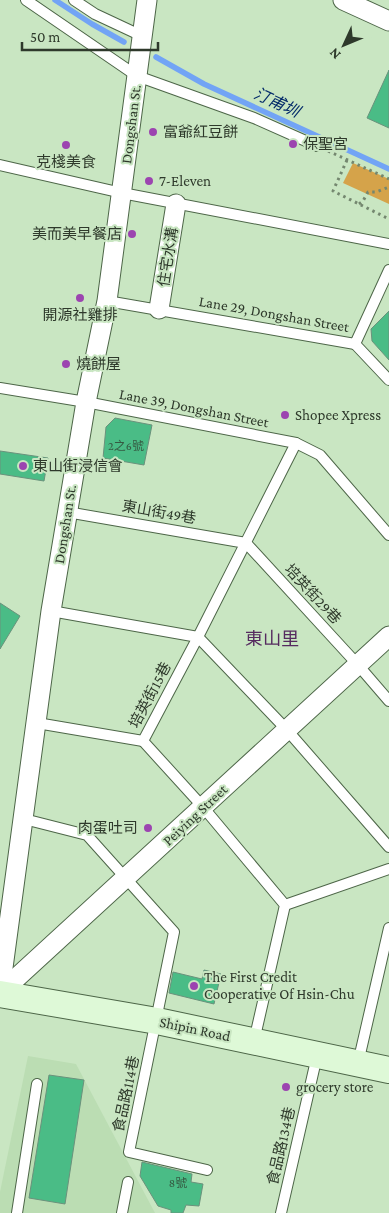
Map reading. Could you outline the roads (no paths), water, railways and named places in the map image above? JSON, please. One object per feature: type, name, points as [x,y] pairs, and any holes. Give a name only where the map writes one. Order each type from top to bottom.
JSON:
[{"type":"street","name":"Dongshan St.","points":[[0,992],[51,611],[86,402],[107,301],[148,0]]},
{"type":"street","points":[[343,0],[389,21]]},
{"type":"street","name":"住宅水溝","points":[[159,309],[176,204]]},
{"type":"street","name":"Peiying Street","points":[[0,992],[389,636]]},
{"type":"street","name":"Shipin Road","points":[[0,992],[389,1070]]},
{"type":"lane","points":[[26,0],[137,76],[254,118],[317,146]]},
{"type":"lane","points":[[74,0],[95,14],[142,36]]},
{"type":"lane","points":[[0,165],[176,204],[389,244]]},
{"type":"lane","name":"Lane 29, Dongshan Street","points":[[107,301],[355,344],[389,270]]},
{"type":"lane","points":[[355,344],[389,380]]},
{"type":"lane","name":"Lane 39, Dongshan Street","points":[[0,388],[86,402],[296,443],[320,455],[389,536]]},
{"type":"lane","name":"培英街15巷","points":[[285,905],[203,807],[143,741],[296,443]]},
{"type":"lane","name":"東山街49巷","points":[[67,512],[246,543]]},
{"type":"lane","name":"培英街29巷","points":[[246,543],[389,701]]},
{"type":"lane","points":[[51,611],[198,637],[286,730],[389,848]]},
{"type":"lane","points":[[37,722],[143,741]]},
{"type":"lane","points":[[24,819],[87,835],[174,932],[157,1022]]},
{"type":"lane","points":[[254,1042],[285,905],[389,869]]},
{"type":"lane","points":[[358,1064],[389,928]]},
{"type":"lane","name":"食品路114巷","points":[[157,1022],[129,1152],[207,1170]]},
{"type":"lane","name":"食品路134巷","points":[[281,1213],[318,1056]]},
{"type":"lane","points":[[17,1213],[37,1084]]},
{"type":"lane","points":[[122,1213],[128,1182]]},
{"type":"waterway","name":"汀甫圳","points":[[55,0],[124,42]]},
{"type":"waterway","name":"汀甫圳","points":[[156,57],[204,84],[389,169]]},
{"type":"place","name":"富爺紅豆餅","points":[[153,132]]},
{"type":"place","name":"保聖宮","points":[[293,144]]},
{"type":"place","name":"克棧美食","points":[[66,145]]},
{"type":"place","name":"7-Eleven","points":[[149,181]]},
{"type":"place","name":"美而美早餐店","points":[[132,234]]},
{"type":"place","name":"開源社雞排","points":[[80,298]]},
{"type":"place","name":"燒餅屋","points":[[66,364]]},
{"type":"place","name":"Shopee Xpress","points":[[285,415]]},
{"type":"place","name":"東山街浸信會","points":[[23,466]]},
{"type":"place","name":"肉蛋吐司","points":[[148,828]]},
{"type":"place","name":"The First Credit Cooperative Of Hsin-Chu","points":[[194,986]]},
{"type":"place","name":"grocery store","points":[[286,1087]]},
{"type":"district","name":"東山里","points":[[272,639]]}]
